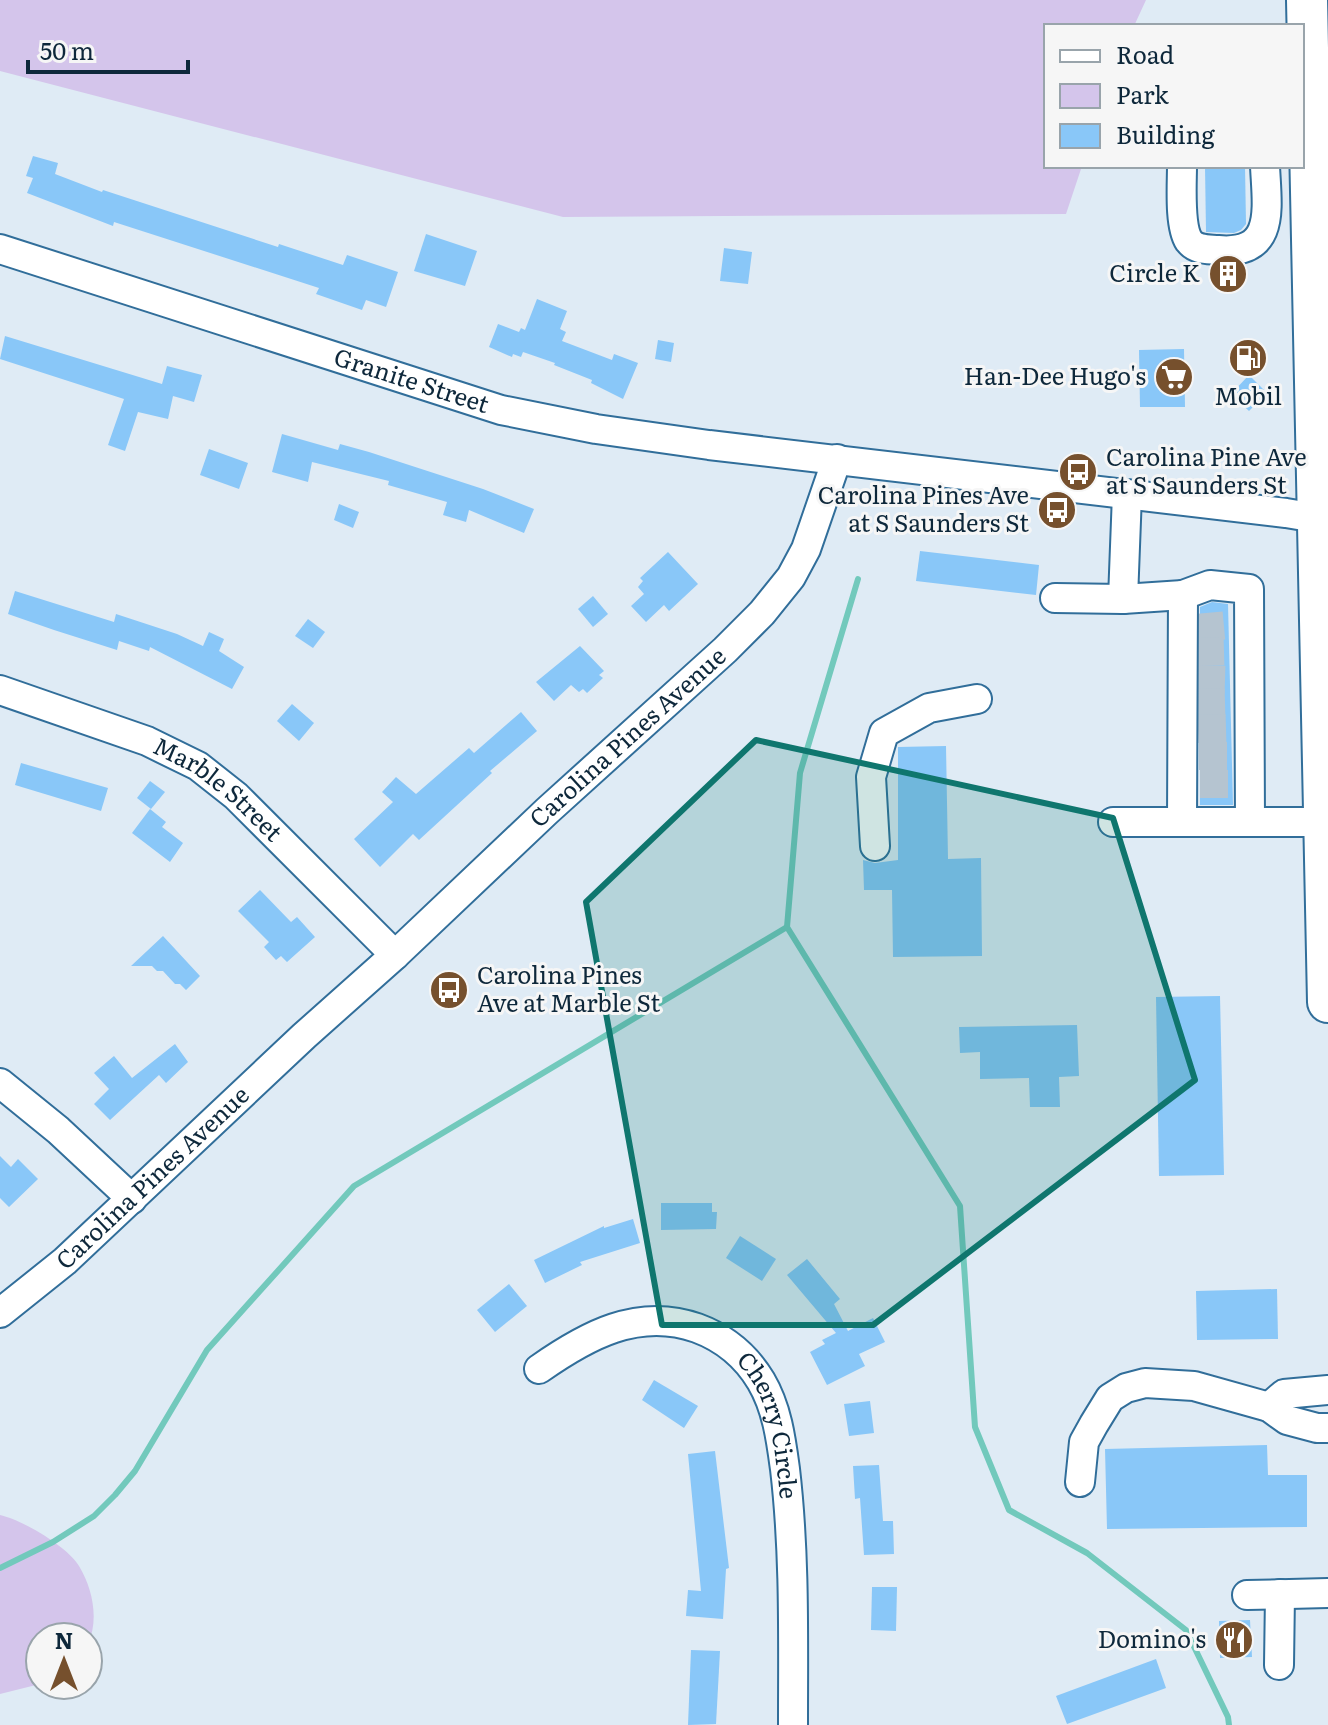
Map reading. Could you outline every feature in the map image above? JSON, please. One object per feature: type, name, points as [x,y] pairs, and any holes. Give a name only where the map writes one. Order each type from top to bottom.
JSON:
[{"type":"highway","points":[[1307,0],[1306,76],[1323,519],[1328,1002]]},
{"type":"street","points":[[1182,168],[1186,234],[1190,243],[1199,249],[1238,252],[1252,247],[1259,240],[1267,206],[1265,168]]},
{"type":"street","points":[[1267,206],[1311,203]]},
{"type":"street","name":"Granite Street","points":[[0,249],[501,410],[596,429],[837,459]]},
{"type":"street","points":[[837,459],[1323,519]]},
{"type":"street","name":"Carolina Pines Avenue","points":[[0,1313],[65,1261],[762,613],[791,577],[806,549],[837,459]]},
{"type":"street","points":[[1123,599],[1127,494]]},
{"type":"street","points":[[1055,598],[1123,599],[1183,595],[1210,585],[1249,589],[1239,638],[1241,784],[1250,822]]},
{"type":"street","points":[[1182,822],[1190,705],[1183,595]]},
{"type":"street","name":"Marble Street","points":[[0,690],[147,741],[198,766],[236,796],[395,955]]},
{"type":"street","points":[[875,846],[871,777],[884,733],[929,708],[977,699]]},
{"type":"street","points":[[1113,822],[1324,822]]},
{"type":"street","points":[[0,1083],[58,1130],[132,1199]]},
{"type":"street","name":"Cherry Circle","points":[[539,1369],[574,1345],[607,1330],[655,1320],[684,1324],[729,1344],[762,1382],[776,1412],[787,1489],[792,1571],[793,1725]]},
{"type":"street","points":[[1080,1482],[1084,1442],[1110,1398],[1126,1388],[1145,1383],[1194,1386],[1269,1407],[1287,1420],[1328,1428]]},
{"type":"street","points":[[1269,1407],[1284,1394],[1328,1390]]},
{"type":"street","points":[[1247,1595],[1328,1593]]},
{"type":"street","points":[[1279,1665],[1280,1594]]},
{"type":"highlighted area","points":[[756,740],[1113,818],[1195,1080],[873,1325],[662,1325],[586,902]]},
{"type":"green space","points":[[0,0],[1146,0],[1135,24],[1044,24],[1044,168],[1081,168],[1066,214],[563,217],[0,71]]},
{"type":"green space","points":[[0,1515],[43,1535],[73,1558],[88,1585],[94,1615],[93,1621],[24,1621],[24,1688],[0,1694]]},
{"type":"building","points":[[33,156],[58,163],[55,174],[102,192],[343,265],[347,255],[398,272],[386,307],[366,300],[362,310],[316,294],[319,288],[114,222],[113,226],[27,193],[33,178],[26,176]]},
{"type":"building","name":"Circle K","points":[[1205,168],[1245,168],[1246,224],[1234,233],[1206,232]]},
{"type":"building","points":[[426,234],[477,251],[465,286],[414,271]]},
{"type":"building","points":[[724,248],[752,252],[748,284],[720,281]]},
{"type":"building","name":"Circle K","points":[[1242,266],[1243,286],[1215,288],[1213,267]]},
{"type":"building","points":[[537,299],[567,311],[560,329],[566,332],[562,341],[612,360],[614,354],[638,363],[623,399],[555,363],[523,352],[521,357],[513,354],[512,357],[489,347],[498,324],[519,332],[521,328],[525,330]]},
{"type":"building","points":[[5,336],[162,384],[167,366],[202,375],[194,402],[173,396],[168,419],[138,412],[125,451],[108,445],[124,399],[0,359]]},
{"type":"building","points":[[658,340],[674,343],[671,362],[655,359]]},
{"type":"building","name":"Mobil","points":[[1248,340],[1265,357],[1248,375],[1230,358]]},
{"type":"building","points":[[1184,349],[1185,407],[1140,407],[1139,350]]},
{"type":"building","points":[[1249,375],[1267,393],[1249,411],[1231,394]]},
{"type":"building","points":[[282,434],[338,450],[340,444],[369,452],[534,509],[524,533],[469,510],[466,522],[443,515],[447,502],[388,485],[389,481],[312,462],[308,482],[272,472]]},
{"type":"building","points":[[209,449],[248,463],[239,489],[200,475]]},
{"type":"building","points":[[339,504],[359,512],[353,528],[334,520]]},
{"type":"building","points":[[920,551],[1039,565],[1036,595],[916,581]]},
{"type":"building","points":[[668,552],[698,584],[669,611],[664,605],[646,622],[631,606],[644,594],[638,587],[643,581],[640,578]]},
{"type":"building","points":[[15,591],[114,622],[116,614],[203,646],[209,632],[224,639],[219,651],[244,667],[232,689],[150,647],[149,651],[119,641],[117,650],[54,630],[8,614]]},
{"type":"building","points":[[593,596],[608,614],[593,627],[578,609]]},
{"type":"building","points":[[1212,602],[1228,604],[1233,805],[1200,805],[1200,607]]},
{"type":"building","points":[[308,619],[325,632],[313,648],[295,636]]},
{"type":"building","points":[[580,646],[604,671],[599,675],[603,678],[587,693],[583,689],[579,692],[571,685],[554,701],[536,682]]},
{"type":"building","points":[[292,704],[314,723],[299,741],[277,721]]},
{"type":"building","points":[[521,712],[537,731],[490,771],[492,773],[419,840],[413,834],[380,867],[354,839],[393,802],[382,792],[396,777],[416,794],[469,748],[474,753]]},
{"type":"building","points":[[946,746],[948,859],[981,858],[982,956],[893,957],[892,890],[864,890],[863,860],[875,863],[898,860],[898,747]]},
{"type":"building","points":[[21,763],[108,788],[101,811],[15,785]]},
{"type":"building","points":[[150,781],[165,792],[151,809],[137,798]]},
{"type":"building","points":[[150,809],[166,822],[162,827],[183,843],[170,862],[132,833]]},
{"type":"building","points":[[260,890],[291,922],[297,917],[315,937],[287,962],[281,956],[276,960],[264,947],[269,942],[238,911]]},
{"type":"building","points":[[163,936],[200,976],[186,990],[152,966],[131,966]]},
{"type":"building","points":[[1220,996],[1224,1175],[1159,1176],[1156,997]]},
{"type":"building","points":[[1077,1025],[1079,1076],[1059,1077],[1060,1107],[1030,1107],[1029,1078],[980,1079],[980,1052],[960,1053],[959,1027]]},
{"type":"building","points":[[175,1044],[188,1062],[166,1083],[159,1075],[110,1120],[94,1104],[109,1089],[94,1073],[114,1056],[132,1078]]},
{"type":"building","points":[[0,1156],[11,1167],[18,1159],[38,1179],[9,1207],[0,1198]]},
{"type":"building","points":[[661,1203],[712,1203],[712,1212],[717,1212],[716,1229],[661,1230]]},
{"type":"building","points":[[633,1219],[640,1243],[580,1262],[582,1265],[545,1283],[534,1260],[604,1226]]},
{"type":"building","points":[[740,1236],[776,1259],[762,1281],[726,1258]]},
{"type":"building","points":[[807,1259],[840,1299],[834,1304],[848,1331],[873,1318],[885,1342],[859,1354],[865,1366],[827,1385],[810,1352],[825,1344],[822,1340],[836,1333],[787,1275]]},
{"type":"building","points":[[509,1284],[527,1306],[495,1332],[477,1310]]},
{"type":"building","points":[[1277,1289],[1278,1339],[1197,1340],[1196,1291]]},
{"type":"building","points":[[654,1380],[698,1406],[684,1428],[642,1400]]},
{"type":"building","points":[[870,1401],[874,1433],[849,1436],[844,1404]]},
{"type":"building","points":[[1267,1445],[1268,1475],[1307,1475],[1307,1527],[1107,1529],[1105,1449]]},
{"type":"building","points":[[715,1451],[729,1568],[726,1569],[723,1619],[686,1616],[688,1590],[701,1591],[688,1454]]},
{"type":"building","points":[[879,1465],[883,1521],[893,1521],[894,1554],[864,1555],[860,1498],[855,1499],[853,1466]]},
{"type":"building","points":[[872,1587],[897,1587],[896,1631],[871,1630]]},
{"type":"building","points":[[1250,1620],[1252,1657],[1220,1658],[1219,1621]]},
{"type":"building","points":[[691,1650],[720,1651],[716,1724],[688,1725]]},
{"type":"building","points":[[1156,1659],[1166,1688],[1067,1724],[1056,1696]]},
{"type":"waterway","points":[[858,579],[800,773],[787,927],[960,1206],[975,1427],[1009,1510],[1087,1553],[1186,1630],[1229,1725]]},
{"type":"waterway","points":[[0,1568],[53,1542],[94,1516],[115,1495],[135,1471],[207,1350],[354,1186],[787,927]]},
{"type":"tunnel","points":[[1196,628],[1229,625]]},
{"type":"tunnel","points":[[1196,652],[1229,651]]},
{"type":"tunnel","points":[[1197,679],[1230,680]]},
{"type":"tunnel","points":[[1197,703],[1230,702]]},
{"type":"tunnel","points":[[1198,729],[1231,728]]},
{"type":"tunnel","points":[[1199,756],[1232,756]]},
{"type":"tunnel","points":[[1200,784],[1232,784]]},
{"type":"place","name":"Circle K","points":[[1228,274]]},
{"type":"place","name":"Mobil","points":[[1248,358]]},
{"type":"place","name":"Han-Dee Hugo's","points":[[1174,377]]},
{"type":"place","name":"Carolina Pine Ave at S Saunders St","points":[[1078,472]]},
{"type":"place","name":"Carolina Pines Ave at S Saunders St","points":[[1057,510]]},
{"type":"place","name":"Carolina Pines Ave at Marble St","points":[[449,990]]},
{"type":"place","name":"Domino's","points":[[1234,1640]]}]
